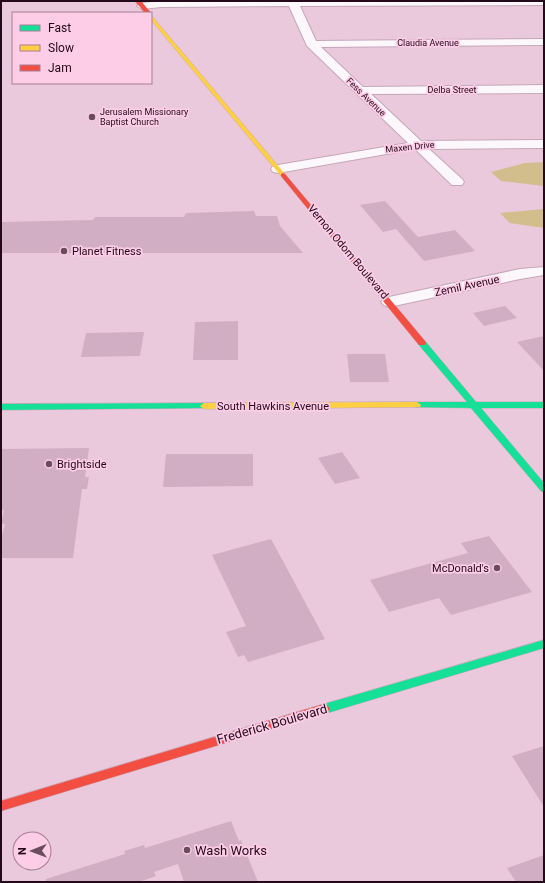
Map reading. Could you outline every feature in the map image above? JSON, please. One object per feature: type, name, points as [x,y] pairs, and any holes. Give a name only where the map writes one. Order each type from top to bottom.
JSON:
[{"type":"main road","name":"Vernon Odom Boulevard","points":[[152,18],[544,489]]},
{"type":"main road","name":"South Hawkins Avenue","points":[[1,407],[544,405]]},
{"type":"main road","name":"Frederick Boulevard","points":[[1,806],[544,644]]},
{"type":"street","points":[[143,7],[161,4],[291,2],[544,2]]},
{"type":"street","name":"Fess Avenue","points":[[291,2],[311,44],[416,145],[457,182]]},
{"type":"street","name":"Claudia Avenue","points":[[311,44],[544,42]]},
{"type":"street","name":"Delba Street","points":[[361,91],[544,89]]},
{"type":"street","name":"Maxen Drive","points":[[278,168],[416,145],[544,144]]},
{"type":"street","name":"Zemil Avenue","points":[[389,302],[520,274],[544,271]]},
{"type":"shaded area","points":[[544,162],[544,186],[501,181],[491,172],[525,163]]},
{"type":"shaded area","points":[[544,209],[544,228],[510,223],[500,213]]},
{"type":"building","points":[[385,201],[418,237],[455,230],[475,251],[424,261],[396,229],[383,232],[360,205]]},
{"type":"building","points":[[254,211],[256,216],[277,216],[280,226],[303,253],[1,253],[1,222],[93,220],[95,217],[184,217],[186,213]]},
{"type":"building","points":[[505,306],[517,318],[484,326],[473,313]]},
{"type":"building","points":[[238,321],[238,360],[193,360],[195,322]]},
{"type":"building","points":[[144,332],[140,356],[81,357],[86,333]]},
{"type":"building","points":[[544,336],[544,371],[517,342]]},
{"type":"building","points":[[347,354],[385,354],[389,382],[350,382]]},
{"type":"building","points":[[89,448],[85,477],[89,477],[87,489],[82,489],[73,558],[1,558],[1,540],[5,524],[1,524],[4,510],[1,510],[1,449]]},
{"type":"building","points":[[342,452],[360,478],[335,484],[318,458]]},
{"type":"building","points":[[166,454],[253,454],[253,486],[163,487]]},
{"type":"building","points":[[489,536],[532,592],[451,615],[439,598],[389,612],[370,580],[468,553],[461,543]]},
{"type":"building","points":[[271,539],[325,639],[248,662],[244,655],[238,657],[226,632],[246,626],[212,555]]},
{"type":"building","points":[[544,746],[544,807],[512,756]]},
{"type":"building","name":"Wash Works","points":[[231,821],[239,841],[241,840],[258,882],[184,882],[178,864],[154,872],[156,876],[139,882],[46,882],[46,879],[125,854],[124,851],[144,845],[145,848]]},
{"type":"building","points":[[544,855],[544,882],[516,882],[507,868]]},
{"type":"traffic: fast","points":[[422,343],[544,489]]},
{"type":"traffic: fast","points":[[417,405],[544,405]]},
{"type":"traffic: fast","points":[[1,407],[204,406]]},
{"type":"traffic: fast","points":[[324,709],[544,644]]},
{"type":"traffic: slow","points":[[152,18],[283,175]]},
{"type":"traffic: slow","points":[[204,406],[417,405]]},
{"type":"traffic: jam","points":[[138,1],[147,12]]},
{"type":"traffic: jam","points":[[283,175],[422,343]]},
{"type":"traffic: jam","points":[[1,806],[324,709]]},
{"type":"place","name":"Jerusalem Missionary Baptist Church","points":[[92,117]]},
{"type":"place","name":"Planet Fitness","points":[[64,251]]},
{"type":"place","name":"Brightside","points":[[49,464]]},
{"type":"place","name":"McDonald's","points":[[497,568]]},
{"type":"place","name":"Wash Works","points":[[187,850]]}]
